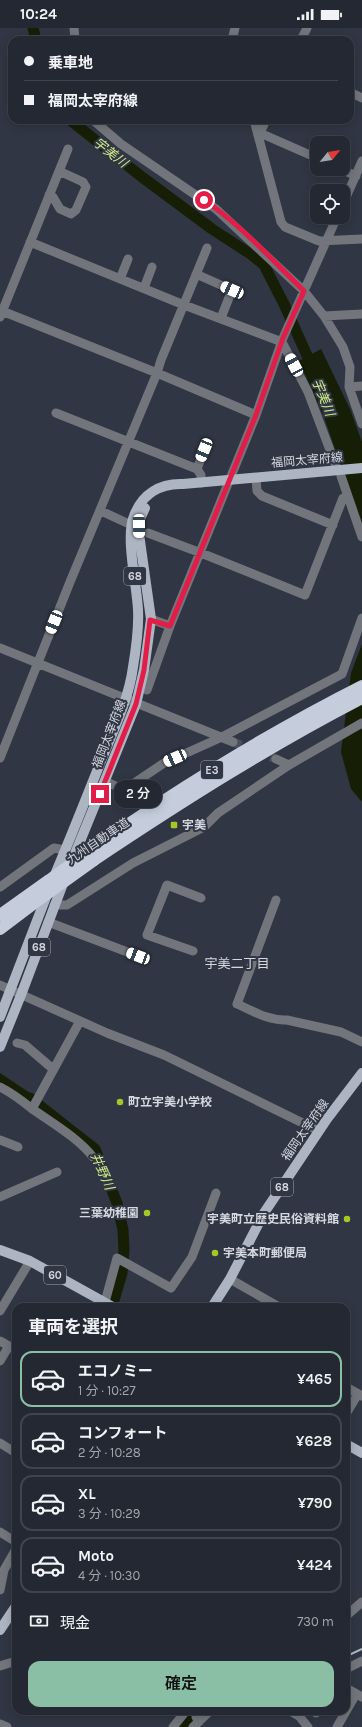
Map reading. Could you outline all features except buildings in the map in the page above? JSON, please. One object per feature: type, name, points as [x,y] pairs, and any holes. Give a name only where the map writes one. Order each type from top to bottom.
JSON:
[{"type":"highway","name":"九州自動車道","points":[[0,915],[95,847],[194,781],[333,700],[362,686]]},
{"type":"highway","name":"九州自動車道","points":[[0,929],[94,860],[200,791],[362,698]]},
{"type":"main road","name":"福岡太宰府線","points":[[0,1017],[126,699],[133,668],[138,611],[130,534],[132,523],[141,503],[149,494],[159,488],[171,484],[201,483],[362,468]]},
{"type":"main road","name":"福岡太宰府線","points":[[0,1047],[54,905],[136,704],[144,670],[150,620],[139,534],[140,519],[145,508],[162,492],[183,484]]},
{"type":"main road","name":"福岡太宰府線","points":[[215,1303],[230,1279],[257,1225],[320,1131],[362,1073]]},
{"type":"main road","name":"60","points":[[0,1250],[30,1261],[106,1303]]},
{"type":"main road","points":[[350,1446],[362,1453]]},
{"type":"main road","points":[[0,1630],[12,1612]]},
{"type":"street","points":[[98,124],[121,144],[216,209],[324,316],[343,347],[350,367],[349,387],[362,424]]},
{"type":"street","points":[[256,124],[260,134],[281,222],[285,227],[319,241],[362,239]]},
{"type":"street","points":[[260,134],[264,124]]},
{"type":"street","points":[[260,134],[310,155]]},
{"type":"street","points":[[68,149],[1,314],[157,373],[256,415]]},
{"type":"street","points":[[350,189],[362,163]]},
{"type":"street","points":[[49,195],[53,197],[60,210],[71,214],[76,210],[86,187],[83,182],[59,171]]},
{"type":"street","points":[[350,173],[356,176]]},
{"type":"street","points":[[147,690],[170,626],[256,415],[282,340],[334,224]]},
{"type":"street","points":[[30,242],[184,305],[282,340],[308,392],[362,537]]},
{"type":"street","points":[[0,758],[207,248]]},
{"type":"street","points":[[120,279],[128,259]]},
{"type":"street","points":[[144,288],[152,267]]},
{"type":"street","points":[[196,274],[232,290],[221,318]]},
{"type":"street","points":[[324,316],[362,314]]},
{"type":"street","points":[[349,387],[362,386]]},
{"type":"street","points":[[56,413],[197,469],[201,475],[201,483]]},
{"type":"street","points":[[197,469],[204,450]]},
{"type":"street","points":[[256,478],[257,491],[262,496],[333,524]]},
{"type":"street","points":[[148,533],[305,595],[344,498]]},
{"type":"street","points":[[101,511],[126,523]]},
{"type":"street","points":[[105,781],[124,790],[164,763],[222,737],[342,674],[362,618]]},
{"type":"street","points":[[150,620],[170,626]]},
{"type":"street","points":[[0,648],[38,662],[136,704],[233,742]]},
{"type":"street","points":[[54,905],[67,904],[133,863],[204,827],[218,813],[289,765],[362,723]]},
{"type":"street","points":[[276,759],[289,765]]},
{"type":"street","points":[[0,887],[54,848],[66,850]]},
{"type":"street","points":[[193,951],[147,935],[167,885],[201,898]]},
{"type":"street","points":[[276,900],[237,1004],[264,1016],[341,1032],[362,1042]]},
{"type":"street","points":[[48,922],[138,956]]},
{"type":"street","points":[[0,985],[140,1047],[164,1055],[320,1131]]},
{"type":"street","points":[[33,1108],[80,1021]]},
{"type":"street","points":[[17,1042],[25,1045],[53,1069]]},
{"type":"street","points":[[0,1087],[15,1095],[33,1108],[82,1145],[93,1157]]},
{"type":"street","points":[[0,1140],[18,1147]]},
{"type":"street","points":[[0,1197],[57,1172]]},
{"type":"street","points":[[0,1188],[12,1192]]},
{"type":"street","points":[[108,1303],[117,1258],[172,1288],[192,1257],[216,1193]]},
{"type":"street","points":[[0,1312],[30,1261]]},
{"type":"street","points":[[230,1279],[272,1303]]},
{"type":"street","points":[[0,1341],[12,1347]]},
{"type":"street","points":[[0,1361],[12,1349]]},
{"type":"street","points":[[350,1389],[360,1395],[350,1409]]},
{"type":"street","points":[[0,1443],[12,1450]]},
{"type":"street","points":[[0,1532],[12,1540]]},
{"type":"street","points":[[0,1590],[4,1570],[12,1556]]},
{"type":"street","points":[[350,1612],[362,1602]]},
{"type":"street","points":[[350,1667],[362,1661]]},
{"type":"street","points":[[0,1666],[12,1662]]},
{"type":"street","points":[[350,1690],[359,1696],[350,1709]]},
{"type":"street","points":[[173,1727],[183,1715]]},
{"type":"street","points":[[196,1724],[206,1715]]},
{"type":"street","points":[[297,1715],[308,1727]]},
{"type":"street","points":[[337,1727],[346,1715]]},
{"type":"street","points":[[0,1724],[7,1727]]},
{"type":"water","points":[[321,349],[350,409],[362,442],[362,527],[324,417],[299,361]]},
{"type":"water","points":[[362,644],[362,802],[351,789],[341,752],[351,673]]},
{"type":"water","points":[[0,1073],[42,1101],[40,1111],[0,1084]]},
{"type":"waterway","name":"宇美川","points":[[33,28],[35,36]]},
{"type":"waterway","name":"宇美川","points":[[75,124],[142,177],[212,229],[252,255],[264,265],[284,304],[313,369]]},
{"type":"waterway","name":"井野川","points":[[30,1098],[95,1149],[117,1203],[123,1230],[124,1250],[122,1273],[113,1303]]},
{"type":"waterway","name":"井野川","points":[[180,1727],[191,1715]]},
{"type":"tunnel","points":[[233,742],[276,759]]},
{"type":"railway","points":[[350,1655],[362,1649]]},
{"type":"place","name":"宇美","points":[[174,825]]},
{"type":"place","name":"町立宇美小学校","points":[[120,1102]]},
{"type":"place","name":"三葉幼稚園","points":[[147,1213]]},
{"type":"place","name":"宇美町立歴史民俗資料館","points":[[347,1219]]},
{"type":"place","name":"宇美本町郵便局","points":[[215,1253]]},
{"type":"district","name":"宇美二丁目","points":[[237,963]]},
{"type":"route","points":[[100,794],[136,704],[144,670],[150,620],[170,626],[256,415],[283,338],[304,291],[245,235],[204,200]]}]
